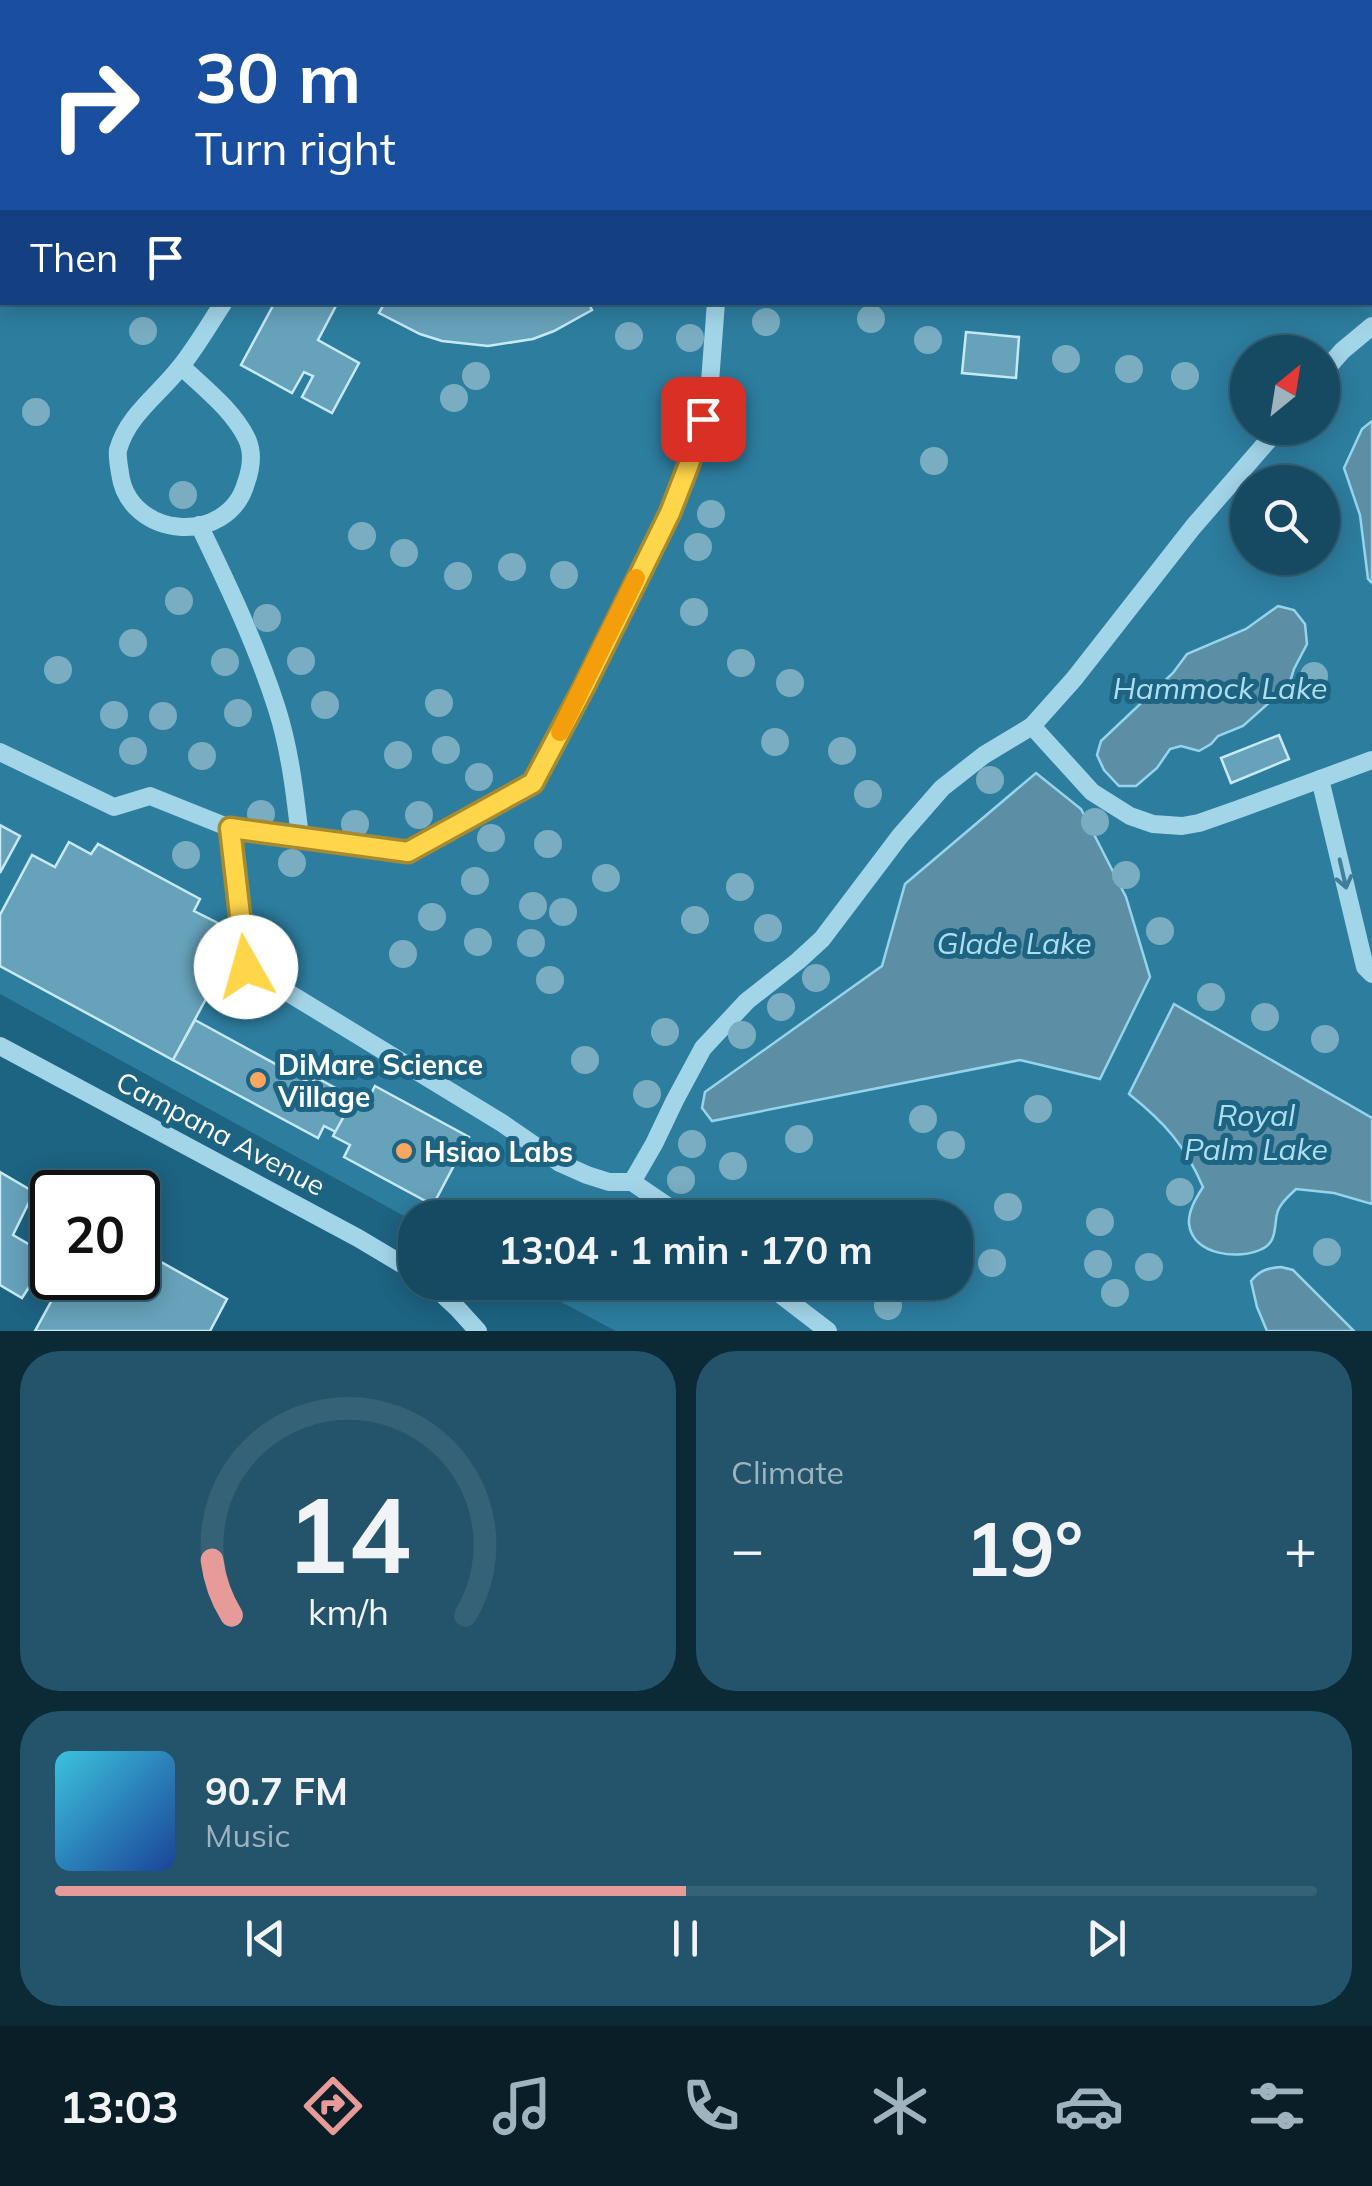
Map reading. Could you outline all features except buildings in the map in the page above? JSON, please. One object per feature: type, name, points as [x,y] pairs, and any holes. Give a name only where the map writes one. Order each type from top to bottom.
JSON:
[{"type":"street","points":[[181,366],[228,411],[249,442],[252,464],[242,496],[216,521],[185,529],[156,522],[133,504],[121,483],[117,454],[131,420],[181,366],[222,305]]},
{"type":"street","points":[[0,752],[114,807],[150,796],[230,828],[408,852],[533,783],[680,489],[697,441],[710,382],[716,305]]},
{"type":"street","points":[[1340,354],[1372,326]]},
{"type":"street","points":[[632,1182],[703,1048],[747,1000],[822,939],[900,836],[942,788],[984,755],[1032,726],[1264,445]]},
{"type":"street","points":[[199,525],[240,613],[278,712],[291,768],[300,837]]},
{"type":"street","points":[[1032,726],[1092,792],[1130,816],[1152,824],[1199,823],[1372,760]]},
{"type":"street","points":[[1320,780],[1366,967],[1372,974]]},
{"type":"street","points":[[230,828],[246,967],[502,1123],[560,1163],[609,1182],[632,1182],[658,1200]]},
{"type":"street","name":"Campana Avenue","points":[[0,1046],[398,1262]]},
{"type":"street","points":[[448,1300],[478,1331]]},
{"type":"street","points":[[788,1300],[828,1331]]},
{"type":"shaded area","points":[[0,305],[1372,305],[1372,1331],[616,1331],[557,1300],[973,1300],[973,1200],[398,1200],[398,1213],[0,994]]},
{"type":"water","points":[[1372,421],[1372,583],[1368,579],[1360,515],[1344,468],[1362,429]]},
{"type":"water","name":"Hammock Lake","points":[[1278,606],[1294,610],[1305,624],[1307,644],[1289,685],[1243,726],[1218,736],[1199,751],[1181,746],[1170,749],[1157,768],[1136,786],[1119,786],[1097,755],[1101,741],[1173,673],[1187,654],[1246,629]]},
{"type":"water","name":"Glade Lake","points":[[1036,773],[1081,809],[1126,897],[1150,977],[1100,1079],[1020,1060],[712,1121],[702,1108],[705,1092],[882,966],[905,884]]},
{"type":"water","name":"Royal Palm Lake","points":[[1174,1004],[1372,1118],[1372,1204],[1334,1193],[1296,1189],[1280,1207],[1273,1238],[1262,1249],[1242,1254],[1219,1253],[1199,1243],[1189,1224],[1191,1209],[1203,1187],[1196,1172],[1172,1135],[1129,1094]]},
{"type":"water","points":[[1264,1270],[1293,1270],[1354,1331],[1267,1331],[1251,1281]]},
{"type":"slow traffic","points":[[560,732],[636,578]]},
{"type":"place","name":"DiMare Science Village","points":[[258,1080]]},
{"type":"place","name":"Hsiao Labs","points":[[404,1151]]},
{"type":"route","points":[[246,967],[230,828],[408,852],[533,783],[670,513],[703,419]]}]
